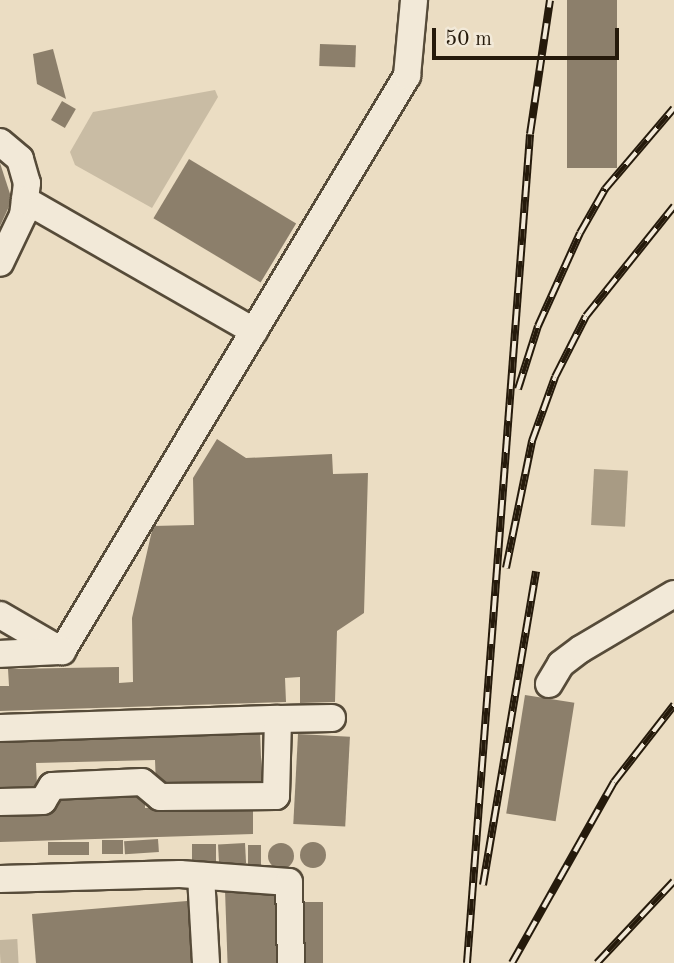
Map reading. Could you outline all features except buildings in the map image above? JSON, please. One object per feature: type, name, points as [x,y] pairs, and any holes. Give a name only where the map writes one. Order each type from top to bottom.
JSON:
[{"type":"lane","points":[[62,651],[407,76],[414,0]]},
{"type":"lane","points":[[0,142],[20,159],[25,200],[16,235],[0,263]]},
{"type":"lane","points":[[25,200],[254,331]]},
{"type":"lane","points":[[550,684],[561,664],[581,649],[674,594]]},
{"type":"lane","points":[[0,615],[62,651]]},
{"type":"lane","points":[[0,654],[62,651]]},
{"type":"lane","points":[[0,728],[332,718]]},
{"type":"lane","points":[[0,802],[43,801],[52,786],[142,782],[160,797],[276,796],[278,719]]},
{"type":"lane","points":[[0,879],[201,876],[289,882],[291,963]]},
{"type":"lane","points":[[201,876],[206,963]]},
{"type":"shaded area","points":[[215,90],[218,97],[152,208],[75,165],[70,152],[93,112]]},
{"type":"shaded area","points":[[594,469],[628,471],[625,527],[591,525]]},
{"type":"tunnel","points":[[0,953],[18,952]]},
{"type":"railway","points":[[467,963],[530,134],[550,0]]},
{"type":"railway","points":[[518,389],[538,326],[580,233],[605,189],[674,108]]},
{"type":"railway","points":[[506,568],[532,441],[555,377],[586,316],[674,206]]},
{"type":"railway","points":[[483,885],[536,571]]},
{"type":"railway","points":[[512,963],[614,782],[674,705]]},
{"type":"railway","points":[[597,963],[674,881]]}]
